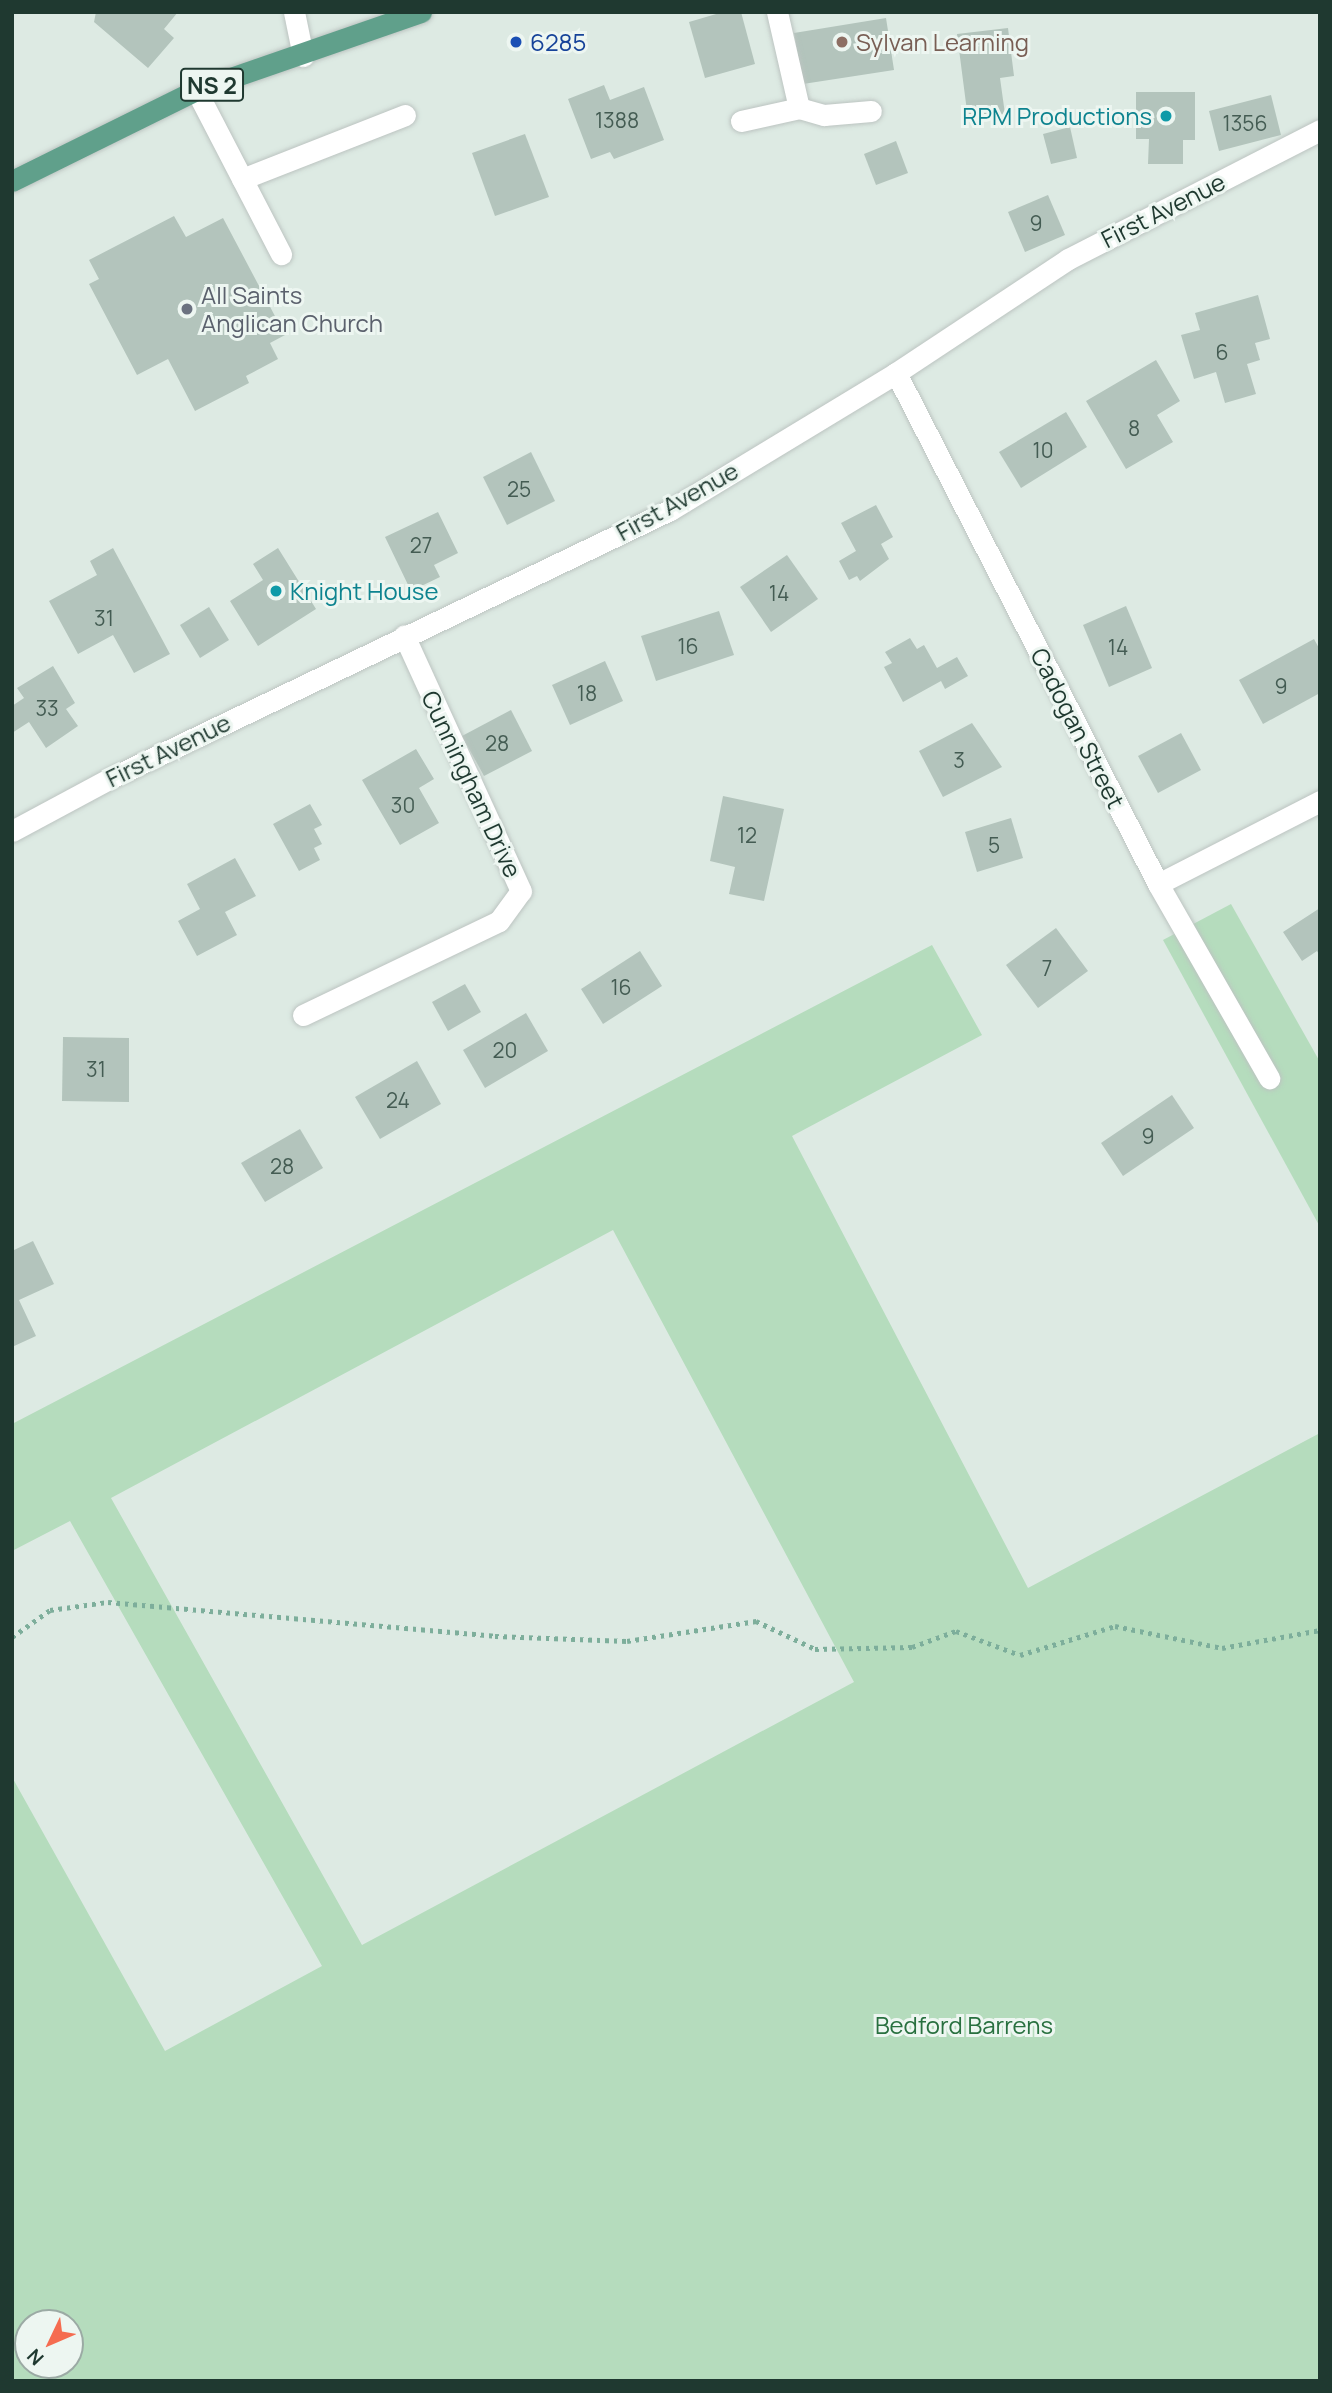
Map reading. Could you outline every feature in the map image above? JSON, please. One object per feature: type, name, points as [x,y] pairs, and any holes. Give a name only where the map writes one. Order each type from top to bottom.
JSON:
[{"type":"main road","name":"NS 2","points":[[12,181],[196,90],[303,56],[421,12]]},
{"type":"street","points":[[294,12],[303,56]]},
{"type":"street","points":[[777,12],[799,108]]},
{"type":"street","points":[[196,90],[281,254]]},
{"type":"street","points":[[741,121],[799,108],[824,115],[871,111]]},
{"type":"street","points":[[242,179],[405,115]]},
{"type":"street","name":"First Avenue","points":[[12,831],[109,779],[670,510],[896,373],[1068,259],[1320,130]]},
{"type":"street","name":"Cadogan Street","points":[[896,373],[1158,884],[1269,1078]]},
{"type":"street","name":"Cunningham Drive","points":[[303,1015],[499,922],[521,891],[404,636]]},
{"type":"street","points":[[1158,884],[1320,801]]},
{"type":"path","points":[[12,1637],[50,1610],[108,1602],[495,1636],[627,1641],[756,1621],[815,1649],[912,1647],[956,1631],[1020,1654],[1115,1626],[1222,1648],[1320,1630]]},
{"type":"green space","points":[[1231,904],[1320,1062],[1320,1227],[1163,940]]},
{"type":"green space","name":"Bedford Barrens","points":[[932,945],[982,1035],[792,1136],[1028,1588],[1320,1433],[1320,2381],[12,2381],[12,1777],[165,2051],[322,1966],[70,1521],[12,1551],[12,1424]],"holes":[[[613,1230],[854,1682],[362,1945],[111,1498]]]},
{"type":"building","points":[[96,12],[178,12],[164,29],[174,38],[148,68],[94,22]]},
{"type":"building","points":[[723,12],[741,12],[755,64],[705,78],[689,22]]},
{"type":"building","points":[[886,18],[894,70],[803,84],[794,33]]},
{"type":"building","points":[[1008,28],[1014,76],[1000,78],[1005,114],[968,119],[957,34]]},
{"type":"building","points":[[604,85],[610,100],[644,87],[664,140],[614,159],[610,152],[591,159],[568,99]]},
{"type":"building","name":"RPM Productions","points":[[1136,92],[1195,92],[1195,140],[1183,140],[1183,164],[1148,164],[1149,139],[1136,139]]},
{"type":"building","points":[[1271,95],[1281,135],[1219,151],[1209,111]]},
{"type":"building","points":[[1070,127],[1077,158],[1051,164],[1043,134]]},
{"type":"building","points":[[525,134],[549,197],[495,216],[472,153]]},
{"type":"building","points":[[896,141],[908,173],[876,185],[864,154]]},
{"type":"building","points":[[1048,195],[1065,235],[1025,252],[1008,212]]},
{"type":"building","name":"All Saints Anglican Church","points":[[174,216],[186,237],[223,218],[285,335],[270,343],[278,359],[246,376],[249,383],[195,411],[168,359],[137,375],[89,284],[99,279],[89,260]]},
{"type":"building","points":[[1258,295],[1270,339],[1255,343],[1260,360],[1247,364],[1256,394],[1225,403],[1216,372],[1194,379],[1181,335],[1200,330],[1195,313]]},
{"type":"building","points":[[1156,360],[1180,401],[1157,415],[1173,442],[1126,469],[1086,401]]},
{"type":"building","points":[[1066,412],[1087,447],[1021,488],[999,452]]},
{"type":"building","points":[[531,452],[555,501],[507,525],[483,477]]},
{"type":"building","points":[[876,505],[893,537],[881,544],[889,559],[860,581],[857,576],[849,580],[839,561],[856,551],[841,523]]},
{"type":"building","points":[[438,512],[458,553],[434,565],[440,577],[411,591],[385,537]]},
{"type":"building","points":[[113,548],[170,654],[134,673],[113,635],[78,654],[49,601],[97,575],[90,561]]},
{"type":"building","name":"Knight House","points":[[278,548],[316,609],[258,646],[230,601],[263,580],[253,564]]},
{"type":"building","points":[[787,555],[818,599],[771,632],[740,587]]},
{"type":"building","points":[[1126,606],[1152,668],[1109,687],[1083,625]]},
{"type":"building","points":[[209,607],[229,640],[200,658],[180,625]]},
{"type":"building","points":[[719,611],[734,655],[656,681],[641,636]]},
{"type":"building","points":[[910,638],[917,649],[924,645],[937,668],[957,657],[968,676],[945,689],[941,681],[903,702],[884,667],[892,663],[885,652]]},
{"type":"building","points":[[1314,639],[1320,650],[1320,693],[1263,724],[1239,680]]},
{"type":"building","points":[[605,661],[623,701],[570,725],[552,685]]},
{"type":"building","points":[[53,666],[75,703],[66,709],[78,726],[46,748],[29,722],[12,733],[12,706],[24,698],[17,688]]},
{"type":"building","points":[[511,710],[532,751],[484,776],[462,736]]},
{"type":"building","points":[[972,723],[1002,767],[943,797],[919,751]]},
{"type":"building","points":[[1181,733],[1201,770],[1158,793],[1138,756]]},
{"type":"building","points":[[416,749],[434,779],[419,788],[439,823],[400,845],[362,780]]},
{"type":"building","points":[[723,796],[784,809],[764,901],[729,894],[735,867],[710,861]]},
{"type":"building","points":[[310,804],[322,825],[314,829],[322,844],[314,848],[320,860],[299,871],[273,824]]},
{"type":"building","points":[[1011,818],[1023,858],[977,872],[965,832]]},
{"type":"building","points":[[235,858],[256,896],[225,912],[237,935],[197,956],[178,921],[200,909],[187,884]]},
{"type":"building","points":[[1320,908],[1320,956],[1317,951],[1302,961],[1283,932]]},
{"type":"building","points":[[1056,928],[1088,971],[1038,1008],[1006,965]]},
{"type":"building","points":[[640,951],[662,986],[603,1024],[581,989]]},
{"type":"building","points":[[465,984],[481,1012],[448,1031],[432,1002]]},
{"type":"building","points":[[526,1013],[548,1051],[485,1088],[463,1050]]},
{"type":"building","points":[[63,1037],[129,1038],[129,1102],[62,1101]]},
{"type":"building","points":[[417,1061],[441,1104],[380,1139],[355,1097]]},
{"type":"building","points":[[1172,1095],[1194,1128],[1123,1176],[1101,1143]]},
{"type":"building","points":[[300,1129],[323,1168],[265,1202],[241,1163]]},
{"type":"building","points":[[33,1241],[54,1284],[19,1300],[36,1336],[12,1347],[12,1251]]},
{"type":"place","name":"6285","points":[[516,42]]},
{"type":"place","name":"Sylvan Learning","points":[[842,42]]},
{"type":"place","name":"RPM Productions","points":[[1166,116]]},
{"type":"place","name":"All Saints Anglican Church","points":[[187,309]]},
{"type":"place","name":"Knight House","points":[[276,591]]}]
